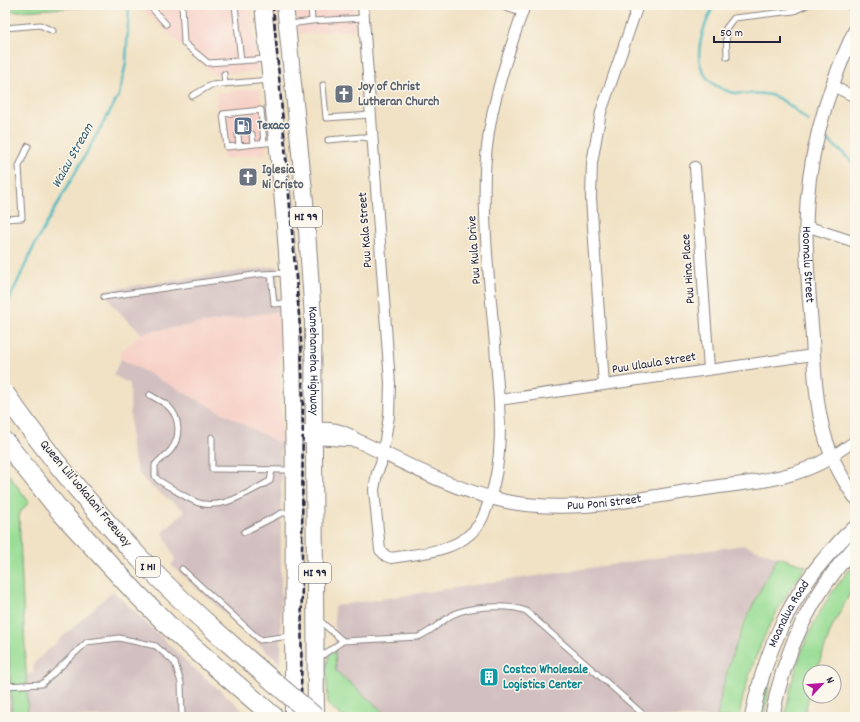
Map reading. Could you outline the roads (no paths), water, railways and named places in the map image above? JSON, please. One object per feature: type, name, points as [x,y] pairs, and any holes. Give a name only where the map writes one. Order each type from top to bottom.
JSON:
[{"type":"highway","name":"Queen Liliʻuokalani Freeway","points":[[5,394],[80,492],[145,564],[210,626],[315,717]]},
{"type":"highway","name":"Queen Liliʻuokalani Freeway","points":[[5,442],[61,512],[137,594],[174,631],[274,717]]},
{"type":"highway","points":[[251,698],[270,717]]},
{"type":"main road","name":"Kamehameha Highway","points":[[263,5],[271,80],[267,109],[270,142],[288,273],[290,303],[293,434],[293,717]]},
{"type":"main road","name":"Kamehameha Highway","points":[[286,5],[310,267],[315,434],[315,717]]},
{"type":"main road","name":"Moanalua Road","points":[[752,717],[764,668],[780,628],[795,600],[822,562],[855,528]]},
{"type":"main road","name":"Moanalua Road","points":[[772,717],[785,662],[803,619],[827,579],[855,547]]},
{"type":"street","name":"Puu Kala Street","points":[[363,5],[390,383],[389,416],[374,490],[380,550],[386,556],[391,558],[430,552],[458,542],[478,525],[490,498]]},
{"type":"street","points":[[505,5],[524,8]]},
{"type":"street","points":[[604,385],[591,198],[592,163],[601,112],[638,5]]},
{"type":"street","name":"Puu Kula Drive","points":[[490,498],[500,460],[499,400],[485,217],[485,164],[498,87],[524,8]]},
{"type":"street","name":"Hoomalu Street","points":[[855,30],[831,85],[812,157],[808,189],[806,226],[813,354],[819,415],[831,457],[855,498]]},
{"type":"street","points":[[831,85],[855,97]]},
{"type":"street","name":"Puu Hina Place","points":[[695,167],[709,369]]},
{"type":"street","points":[[806,226],[855,242]]},
{"type":"street","name":"Puu Ulaula Street","points":[[499,400],[813,354]]},
{"type":"street","name":"Puu Poni Street","points":[[293,434],[315,434],[338,430],[382,453],[454,485],[490,498],[544,506],[593,505],[781,477],[802,471],[831,457],[855,441]]},
{"type":"lane","points":[[149,5],[166,24]]},
{"type":"lane","points":[[182,5],[184,43],[208,63],[241,60],[269,60]]},
{"type":"lane","points":[[235,5],[241,60]]},
{"type":"lane","points":[[727,57],[726,28],[729,22],[734,18],[807,5]]},
{"type":"lane","points":[[844,5],[855,8]]},
{"type":"lane","points":[[312,21],[311,6],[321,6]]},
{"type":"lane","points":[[288,28],[297,23],[312,21],[364,18]]},
{"type":"lane","points":[[5,28],[40,25],[53,31]]},
{"type":"lane","points":[[224,74],[225,84]]},
{"type":"lane","points":[[192,96],[211,85],[271,80]]},
{"type":"lane","points":[[323,85],[326,118],[371,114]]},
{"type":"lane","points":[[267,109],[250,114],[224,114],[227,147],[270,142]]},
{"type":"lane","points":[[252,134],[253,144]]},
{"type":"lane","points":[[238,135],[239,146]]},
{"type":"lane","points":[[328,140],[362,137],[373,139]]},
{"type":"lane","points":[[5,219],[22,218],[19,166],[28,146]]},
{"type":"lane","points":[[104,297],[260,274],[288,273]]},
{"type":"lane","points":[[270,274],[274,304],[290,303]]},
{"type":"lane","points":[[150,395],[168,406],[174,414],[178,427],[176,442],[155,465],[155,476],[158,480],[195,501],[207,504],[223,503],[270,481],[272,470]]},
{"type":"lane","points":[[212,437],[212,469],[293,470]]},
{"type":"lane","points":[[244,532],[282,513],[293,513]]},
{"type":"lane","points":[[182,569],[260,640],[282,636],[293,636]]},
{"type":"lane","points":[[316,660],[343,641],[418,637],[425,634],[442,620],[462,611],[517,608],[526,611],[646,717]]},
{"type":"lane","points":[[316,616],[343,641]]},
{"type":"lane","points":[[5,686],[42,684],[87,642],[119,638],[156,646],[175,663],[181,683],[182,717]]},
{"type":"waterway","name":"Waiau Stream","points":[[5,309],[35,244],[119,95],[126,63],[129,5]]},
{"type":"waterway","name":"Waiau Stream","points":[[714,5],[703,30],[700,43],[699,55],[701,67],[706,77],[716,86],[730,92],[740,94],[765,94],[781,99],[808,121]]},
{"type":"waterway","name":"Waiau Stream","points":[[828,140],[855,164]]},
{"type":"railway","points":[[273,5],[301,339],[303,397],[301,717]]},
{"type":"place","name":"Joy of Christ Lutheran Church","points":[[344,94]]},
{"type":"place","name":"Texaco","points":[[243,126]]},
{"type":"place","name":"Iglesia Ni Cristo","points":[[248,177]]},
{"type":"place","name":"Costco Wholesale Logistics Center","points":[[489,677]]}]
